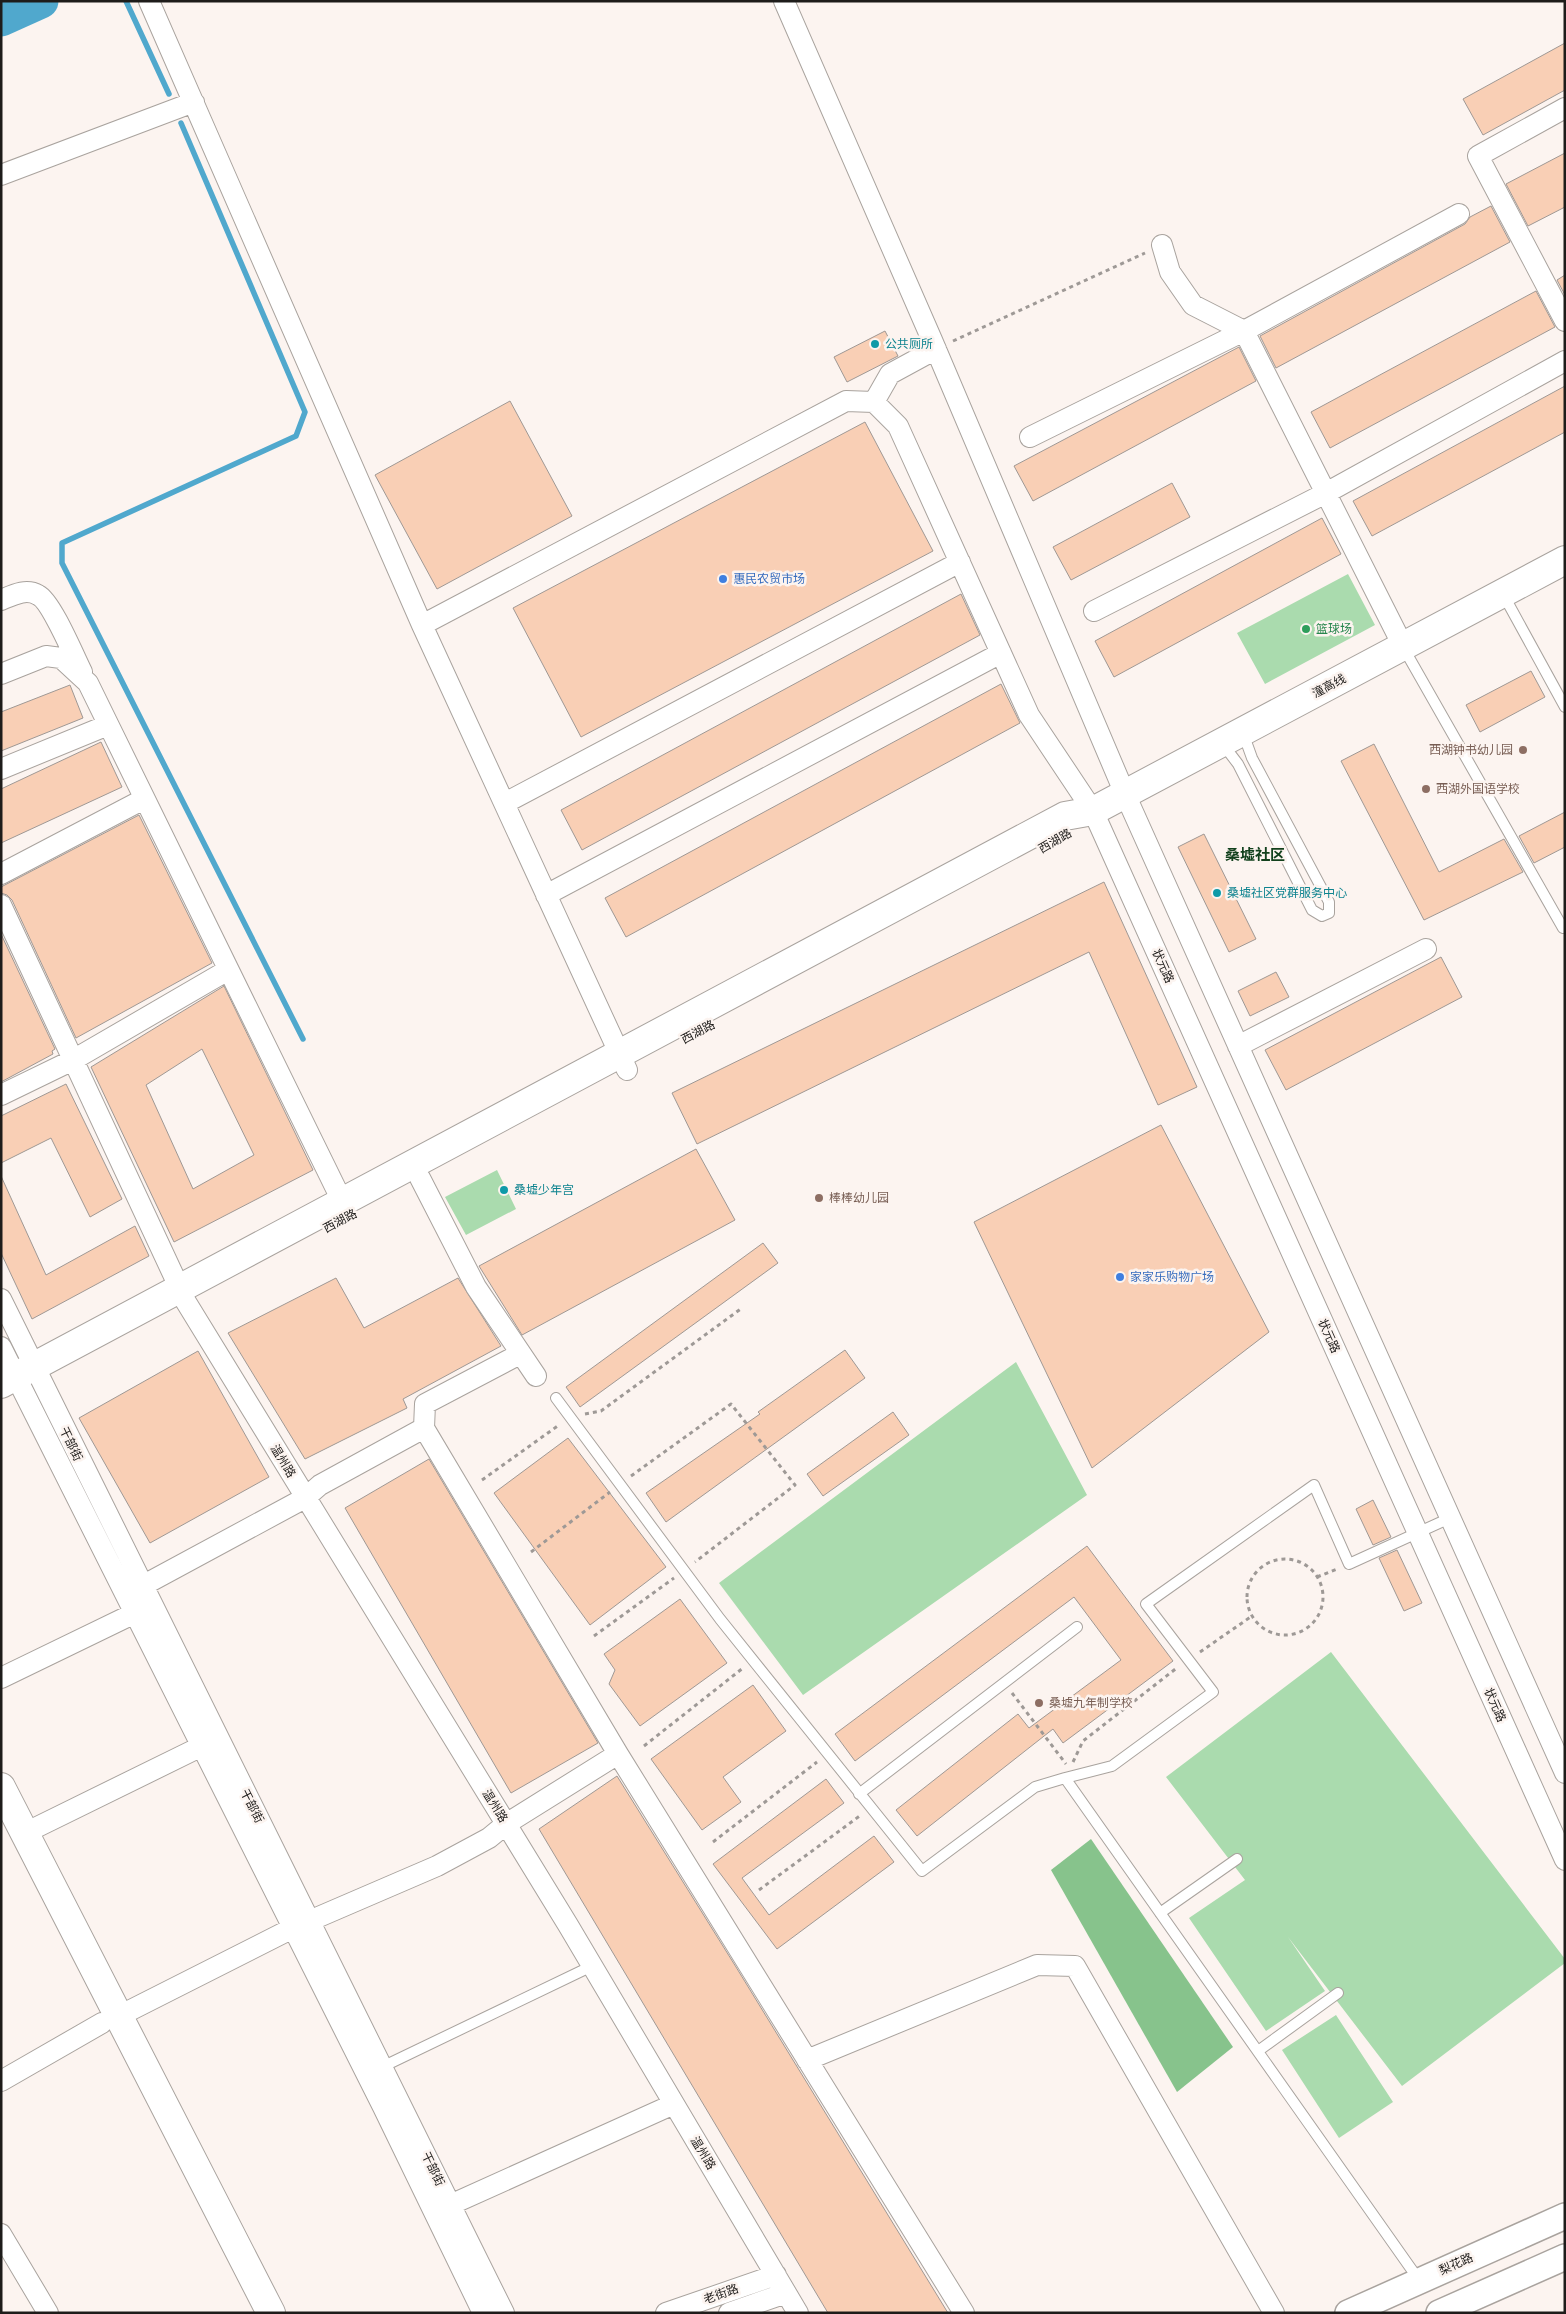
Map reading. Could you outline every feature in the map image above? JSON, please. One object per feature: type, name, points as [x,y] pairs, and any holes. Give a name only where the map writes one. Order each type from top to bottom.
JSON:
[{"type":"main road","name":"潼高线","points":[[1093,811],[1565,560]]},
{"type":"main road","name":"西湖路","points":[[183,1296],[342,1203],[624,1062],[1074,832],[1093,811]]},
{"type":"main road","name":"西湖路","points":[[19,1383],[183,1296],[420,1178],[624,1062]]},
{"type":"main road","points":[[1,1787],[13,1830],[110,2020],[250,2313]]},
{"type":"main road","points":[[110,2020],[271,2313]]},
{"type":"street","points":[[149,1],[422,625],[624,1062]]},
{"type":"street","points":[[784,1],[936,349],[1125,794],[1565,1773]]},
{"type":"street","points":[[1,175],[194,102]]},
{"type":"street","points":[[1565,108],[1478,156],[1565,322]]},
{"type":"street","points":[[1030,437],[1244,331],[1459,214]]},
{"type":"street","points":[[1162,245],[1170,272],[1193,305],[1244,331],[1403,646]]},
{"type":"street","points":[[422,625],[846,401],[874,402],[890,374],[936,349]]},
{"type":"street","points":[[1094,611],[1326,493],[1565,361]]},
{"type":"street","name":"状元路","points":[[874,402],[898,426],[1029,714],[1093,811],[1565,1860]]},
{"type":"street","points":[[505,803],[960,562]]},
{"type":"street","points":[[1,600],[20,592],[38,595],[48,605],[342,1203]]},
{"type":"street","points":[[546,896],[1001,653]]},
{"type":"street","points":[[1,674],[46,656],[61,658],[88,683]]},
{"type":"street","points":[[1,769],[108,725]]},
{"type":"street","points":[[1,874],[144,799]]},
{"type":"street","name":"温州路","points":[[1,905],[183,1296],[592,1966],[798,2313]]},
{"type":"street","points":[[1238,1046],[1426,949]]},
{"type":"street","points":[[1,1095],[73,1060],[228,970]]},
{"type":"street","points":[[420,1178],[476,1287],[536,1376]]},
{"type":"street","name":"干部街","points":[[1,1299],[19,1383],[142,1586],[483,2313]]},
{"type":"street","name":"干部街","points":[[1,1347],[202,1746],[382,2067],[504,2313]]},
{"type":"street","points":[[520,1354],[425,1404],[424,1428],[618,1754],[964,2313]]},
{"type":"street","points":[[1,1678],[135,1613],[142,1586],[305,1498],[320,1485],[424,1428]]},
{"type":"street","points":[[13,1830],[202,1746]]},
{"type":"street","points":[[1,2081],[110,2020],[302,1925],[438,1866],[489,1838],[506,1824],[618,1754]]},
{"type":"street","points":[[807,2060],[1038,1965],[1075,1966],[1274,2313]]},
{"type":"street","points":[[450,2205],[674,2104]]},
{"type":"street","name":"梨花路","points":[[1348,2313],[1565,2216]]},
{"type":"street","points":[[1,2234],[48,2313]]},
{"type":"street","points":[[1439,2313],[1565,2257]]},
{"type":"street","name":"老街路","points":[[666,2313],[776,2275]]},
{"type":"street","points":[[729,2313],[786,2292]]},
{"type":"lane","points":[[1503,593],[1565,707]]},
{"type":"lane","points":[[1403,646],[1564,928]]},
{"type":"lane","points":[[1232,737],[1252,758],[1329,902],[1329,913],[1322,916],[1312,910],[1238,764],[1232,737]]},
{"type":"lane","points":[[556,1398],[753,1661],[922,1871],[1035,1787],[1112,1766],[1213,1692],[1146,1604],[1314,1486],[1349,1564],[1450,1518]]},
{"type":"lane","points":[[859,1794],[1077,1627]]},
{"type":"lane","points":[[1065,1778],[1420,2281]]},
{"type":"lane","points":[[1160,1913],[1237,1859]]},
{"type":"lane","points":[[382,2067],[592,1966]]},
{"type":"lane","points":[[1258,2051],[1338,1993]]},
{"type":"path","points":[[936,349],[1162,245]]},
{"type":"path","points":[[482,1480],[570,1417],[601,1411],[742,1308]]},
{"type":"path","points":[[531,1552],[731,1404],[795,1485],[684,1571],[594,1636]]},
{"type":"path","points":[[1281,1559],[1294,1560],[1305,1565],[1317,1577],[1323,1596],[1322,1608],[1316,1620],[1307,1628],[1296,1634],[1283,1635],[1271,1632],[1260,1625],[1252,1616],[1248,1604],[1248,1592],[1252,1580],[1259,1570],[1269,1563],[1281,1559]]},
{"type":"path","points":[[1317,1577],[1349,1564]]},
{"type":"path","points":[[1004,1683],[1069,1768],[1083,1741],[1188,1660],[1252,1616]]},
{"type":"path","points":[[644,1746],[753,1661]]},
{"type":"path","points":[[713,1842],[827,1754]]},
{"type":"path","points":[[759,1890],[871,1808]]},
{"type":"green space","name":"篮球场","points":[[1348,574],[1375,625],[1265,684],[1237,633]]},
{"type":"green space","points":[[497,1170],[516,1209],[466,1235],[445,1197]]},
{"type":"green space","points":[[1016,1362],[1087,1495],[803,1695],[719,1583]]},
{"type":"green space","points":[[1331,1652],[1565,1959],[1565,1963],[1402,2086],[1288,1937],[1325,1991],[1266,2031],[1189,1918],[1245,1880],[1166,1777]]},
{"type":"green space","points":[[1091,1839],[1233,2047],[1177,2092],[1051,1870]]},
{"type":"green space","points":[[1336,2015],[1393,2102],[1339,2138],[1282,2050]]},
{"type":"building","points":[[1565,43],[1565,90],[1483,135],[1463,99]]},
{"type":"building","points":[[1565,153],[1565,207],[1528,226],[1506,184]]},
{"type":"building","points":[[1491,206],[1510,242],[1276,368],[1260,336],[1465,224],[1470,217]]},
{"type":"building","points":[[1565,275],[1565,295],[1557,280]]},
{"type":"building","points":[[1536,291],[1555,327],[1330,448],[1311,412]]},
{"type":"building","name":"公共厕所","points":[[885,331],[898,356],[847,382],[834,357]]},
{"type":"building","points":[[1239,347],[1256,381],[1033,501],[1014,466]]},
{"type":"building","points":[[1565,386],[1565,432],[1372,536],[1353,501]]},
{"type":"building","points":[[510,401],[572,516],[437,589],[375,475]]},
{"type":"building","name":"惠民农贸市场","points":[[865,422],[933,551],[581,737],[513,608]]},
{"type":"building","points":[[1172,483],[1190,517],[1071,580],[1053,547]]},
{"type":"building","points":[[1322,518],[1341,554],[1114,677],[1095,641]]},
{"type":"building","points":[[961,594],[980,635],[582,850],[561,810]]},
{"type":"building","points":[[1531,671],[1545,697],[1480,732],[1466,705]]},
{"type":"building","points":[[1001,684],[1020,723],[626,937],[605,898]]},
{"type":"building","points":[[70,685],[83,718],[1,751],[1,712]]},
{"type":"building","points":[[101,742],[122,787],[1,843],[1,789]]},
{"type":"building","points":[[1374,744],[1439,872],[1504,839],[1523,872],[1424,920],[1341,761]]},
{"type":"building","points":[[1565,812],[1565,847],[1534,863],[1519,836]]},
{"type":"building","points":[[139,815],[212,963],[76,1038],[12,900],[7,895],[1,893],[1,887]]},
{"type":"building","name":"桑墟社区党群服务中心","points":[[1204,834],[1256,939],[1229,952],[1178,847]]},
{"type":"building","points":[[1104,882],[1197,1087],[1158,1105],[1089,952],[697,1144],[672,1093]]},
{"type":"building","points":[[1,934],[55,1049],[52,1051],[53,1054],[1,1082]]},
{"type":"building","points":[[1441,957],[1462,997],[1286,1090],[1265,1050]]},
{"type":"building","points":[[1276,972],[1289,997],[1250,1016],[1238,991]]},
{"type":"building","points":[[224,986],[313,1170],[174,1242],[91,1067]],"holes":[[[202,1049],[254,1155],[193,1189],[146,1085]]]},
{"type":"building","points":[[66,1084],[122,1199],[90,1217],[51,1138],[1,1163],[1,1116]]},
{"type":"building","name":"家家乐购物广场","points":[[1161,1125],[1269,1332],[1092,1468],[974,1222]]},
{"type":"building","points":[[696,1149],[735,1220],[522,1335],[479,1266]]},
{"type":"building","points":[[1,1176],[46,1275],[135,1226],[149,1256],[32,1319],[1,1253]]},
{"type":"building","points":[[763,1243],[778,1263],[580,1407],[566,1387]]},
{"type":"building","points":[[336,1278],[364,1328],[458,1278],[501,1346],[403,1399],[407,1408],[305,1459],[228,1333]]},
{"type":"building","points":[[845,1350],[865,1378],[666,1522],[646,1493],[760,1414],[758,1412]]},
{"type":"building","points":[[198,1351],[269,1477],[150,1543],[79,1418]]},
{"type":"building","points":[[893,1412],[909,1435],[823,1496],[807,1474]]},
{"type":"building","points":[[568,1438],[666,1567],[590,1625],[494,1493]]},
{"type":"building","points":[[429,1459],[598,1743],[511,1793],[345,1508]]},
{"type":"building","points":[[1373,1500],[1391,1537],[1373,1545],[1356,1509]]},
{"type":"building","points":[[1087,1546],[1173,1661],[1063,1743],[1053,1729],[917,1836],[896,1810],[1018,1714],[1029,1728],[1121,1660],[1074,1597],[855,1761],[835,1734]]},
{"type":"building","points":[[1397,1550],[1422,1603],[1404,1611],[1379,1558]]},
{"type":"building","points":[[680,1599],[727,1663],[640,1726],[609,1684],[615,1670],[604,1654]]},
{"type":"building","points":[[753,1685],[786,1731],[723,1777],[741,1802],[702,1830],[651,1759]]},
{"type":"building","points":[[617,1776],[948,2313],[828,2313],[539,1829]]},
{"type":"building","points":[[826,1779],[844,1803],[742,1878],[769,1915],[874,1836],[894,1862],[777,1949],[713,1864]]},
{"type":"waterway","points":[[1,19],[41,1]]},
{"type":"waterway","points":[[126,1],[169,94]]},
{"type":"waterway","points":[[181,123],[305,412],[296,436],[62,543],[62,563],[303,1039]]},
{"type":"place","name":"公共厕所","points":[[875,344]]},
{"type":"place","name":"惠民农贸市场","points":[[723,579]]},
{"type":"place","name":"篮球场","points":[[1306,629]]},
{"type":"place","name":"西湖钟书幼儿园","points":[[1523,750]]},
{"type":"place","name":"西湖外国语学校","points":[[1426,789]]},
{"type":"place","name":"桑墟社区党群服务中心","points":[[1217,893]]},
{"type":"place","name":"桑墟少年宫","points":[[504,1190]]},
{"type":"place","name":"棒棒幼儿园","points":[[819,1198]]},
{"type":"place","name":"家家乐购物广场","points":[[1120,1277]]},
{"type":"place","name":"桑墟九年制学校","points":[[1039,1703]]},
{"type":"district","name":"桑墟社区","points":[[1255,855]]}]
